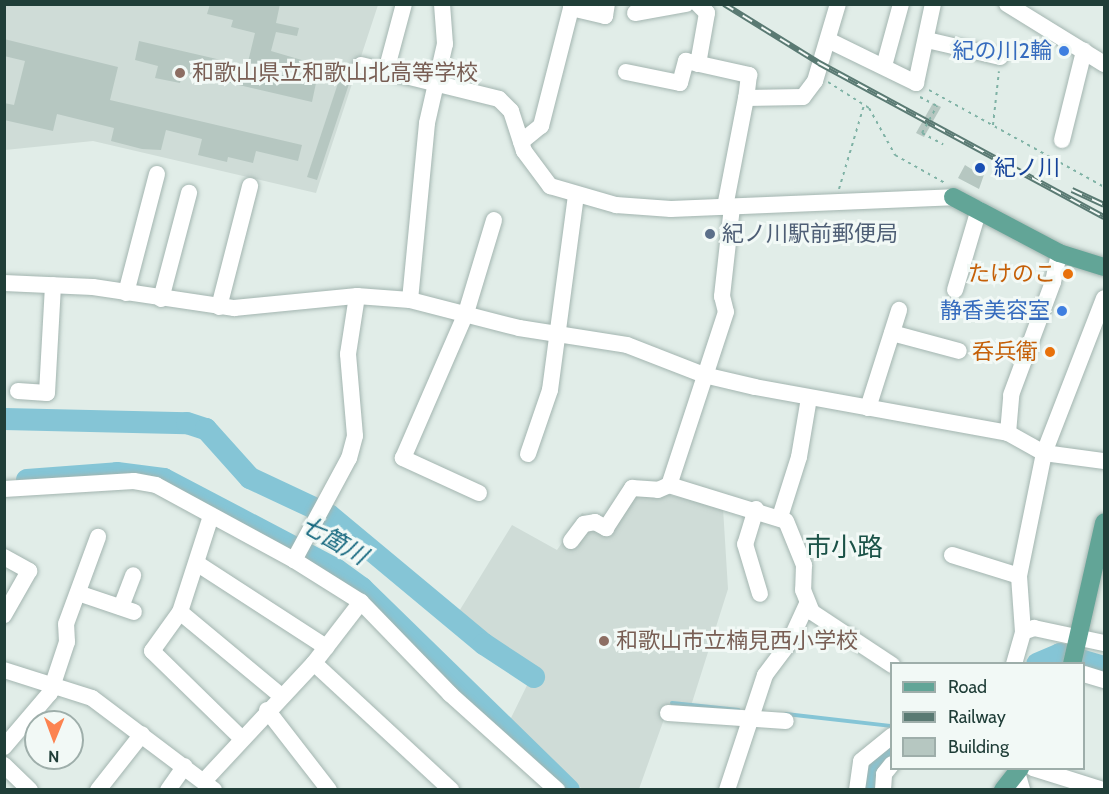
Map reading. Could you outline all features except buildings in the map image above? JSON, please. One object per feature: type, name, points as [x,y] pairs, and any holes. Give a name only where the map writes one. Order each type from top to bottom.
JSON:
[{"type":"main road","points":[[953,197],[1059,253],[1104,267]]},
{"type":"main road","points":[[1075,649],[1104,523]]},
{"type":"main road","points":[[1003,789],[1023,775]]},
{"type":"street","points":[[386,71],[404,4]]},
{"type":"street","points":[[410,300],[428,123],[445,44],[442,4]]},
{"type":"street","points":[[522,142],[541,126],[571,8],[605,16],[607,4]]},
{"type":"street","points":[[635,13],[686,4]]},
{"type":"street","points":[[698,4],[707,13],[698,64]]},
{"type":"street","points":[[746,98],[786,101],[803,97],[817,74],[830,40],[838,4]]},
{"type":"street","points":[[884,66],[901,4]]},
{"type":"street","points":[[830,40],[884,66],[915,88],[933,4]]},
{"type":"street","points":[[1007,4],[1104,64]]},
{"type":"street","points":[[927,40],[1000,57]]},
{"type":"street","points":[[1062,140],[1084,51]]},
{"type":"street","points":[[626,72],[680,83],[686,61],[749,75],[728,207],[722,296],[726,312],[669,485]]},
{"type":"street","points":[[361,65],[499,99],[511,111],[522,142],[544,181],[576,195],[636,208],[728,207],[953,197]]},
{"type":"street","points":[[126,293],[158,174]]},
{"type":"street","points":[[219,307],[250,186]]},
{"type":"street","points":[[161,299],[189,193]]},
{"type":"street","points":[[528,454],[543,420],[576,195]]},
{"type":"street","points":[[956,290],[979,209]]},
{"type":"street","points":[[479,493],[403,458],[466,313],[494,220]]},
{"type":"street","points":[[1008,433],[1011,395],[1053,282],[1059,253]]},
{"type":"street","points":[[4,283],[53,285],[126,293],[219,307],[267,308],[357,296],[410,300],[519,328],[556,331],[627,345],[704,375],[809,398],[1008,433],[1044,453],[1104,461]]},
{"type":"street","points":[[18,392],[47,393],[53,285]]},
{"type":"street","points":[[298,554],[349,458],[355,436],[348,354],[357,296]]},
{"type":"street","points":[[1014,662],[1023,632],[1018,576],[1044,453],[1104,298]]},
{"type":"street","points":[[868,408],[899,310]]},
{"type":"street","points":[[892,333],[959,351]]},
{"type":"street","points":[[780,517],[799,457],[809,398]]},
{"type":"street","points":[[4,489],[134,481],[174,492],[211,516],[298,554],[361,602],[450,694],[557,789]]},
{"type":"street","points":[[571,541],[584,524],[596,522],[606,528],[632,488],[658,490],[669,485],[780,517],[797,543],[807,604],[789,643],[765,675],[754,714],[727,789]]},
{"type":"street","points":[[756,510],[745,544],[760,594]]},
{"type":"street","points":[[211,516],[198,564],[180,612],[152,651],[241,738]]},
{"type":"street","points":[[4,747],[52,685],[78,592],[98,537]]},
{"type":"street","points":[[952,555],[1018,576]]},
{"type":"street","points":[[4,557],[29,572],[4,615]]},
{"type":"street","points":[[198,564],[327,646]]},
{"type":"street","points":[[78,592],[128,609],[133,575]]},
{"type":"street","points":[[4,670],[92,698],[209,785],[241,738],[314,663],[361,602]]},
{"type":"street","points":[[807,604],[844,637],[890,664]]},
{"type":"street","points":[[180,612],[281,696]]},
{"type":"street","points":[[1023,632],[1060,630],[1075,649],[1104,643]]},
{"type":"street","points":[[314,663],[451,789]]},
{"type":"street","points":[[1085,675],[1104,680]]},
{"type":"street","points":[[267,710],[329,789]]},
{"type":"street","points":[[668,713],[754,714],[786,721]]},
{"type":"street","points":[[98,789],[142,734]]},
{"type":"street","points":[[857,789],[861,761],[890,737]]},
{"type":"street","points":[[4,765],[30,789]]},
{"type":"street","points":[[168,789],[185,766]]},
{"type":"street","points":[[883,789],[890,767]]},
{"type":"street","points":[[1023,775],[1103,789]]},
{"type":"path","points":[[993,125],[1000,57]]},
{"type":"path","points":[[817,74],[864,105],[895,156],[956,189],[953,197]]},
{"type":"path","points":[[915,88],[937,106],[921,133],[944,144]]},
{"type":"path","points":[[915,88],[993,125],[1104,187]]},
{"type":"path","points":[[836,202],[864,105]]},
{"type":"shaded area","name":"和歌山県立和歌山北高等学校","points":[[4,5],[378,5],[316,193],[93,141],[5,150]]},
{"type":"shaded area","name":"和歌山市立楠見西小学校","points":[[624,484],[723,508],[728,589],[690,709],[668,708],[639,789],[582,789],[510,720],[535,669],[458,613],[512,525],[557,550],[582,513],[605,524]]},
{"type":"waterway","points":[[4,419],[187,423],[206,429],[250,478],[329,515],[484,644],[534,677]]},
{"type":"waterway","name":"七箇川","points":[[27,480],[117,473],[164,479],[337,570],[362,588],[569,790]]},
{"type":"waterway","name":"七箇川","points":[[1042,662],[1060,654],[1104,667]]},
{"type":"waterway","points":[[672,703],[739,710]]},
{"type":"waterway","points":[[786,714],[890,726]]},
{"type":"waterway","name":"七箇川","points":[[872,790],[878,761],[890,751]]},
{"type":"railway","points":[[724,4],[819,63],[1104,217]]},
{"type":"railway","points":[[1072,190],[1104,205]]},
{"type":"place","name":"紀の川2輪","points":[[1064,51]]},
{"type":"place","name":"和歌山県立和歌山北高等学校","points":[[180,73]]},
{"type":"place","name":"紀ノ川","points":[[980,168]]},
{"type":"place","name":"紀ノ川駅前郵便局","points":[[710,234]]},
{"type":"place","name":"たけのこ","points":[[1068,274]]},
{"type":"place","name":"静香美容室","points":[[1062,311]]},
{"type":"place","name":"呑兵衛","points":[[1050,352]]},
{"type":"place","name":"和歌山市立楠見西小学校","points":[[604,641]]},
{"type":"district","name":"市小路","points":[[844,548]]}]
